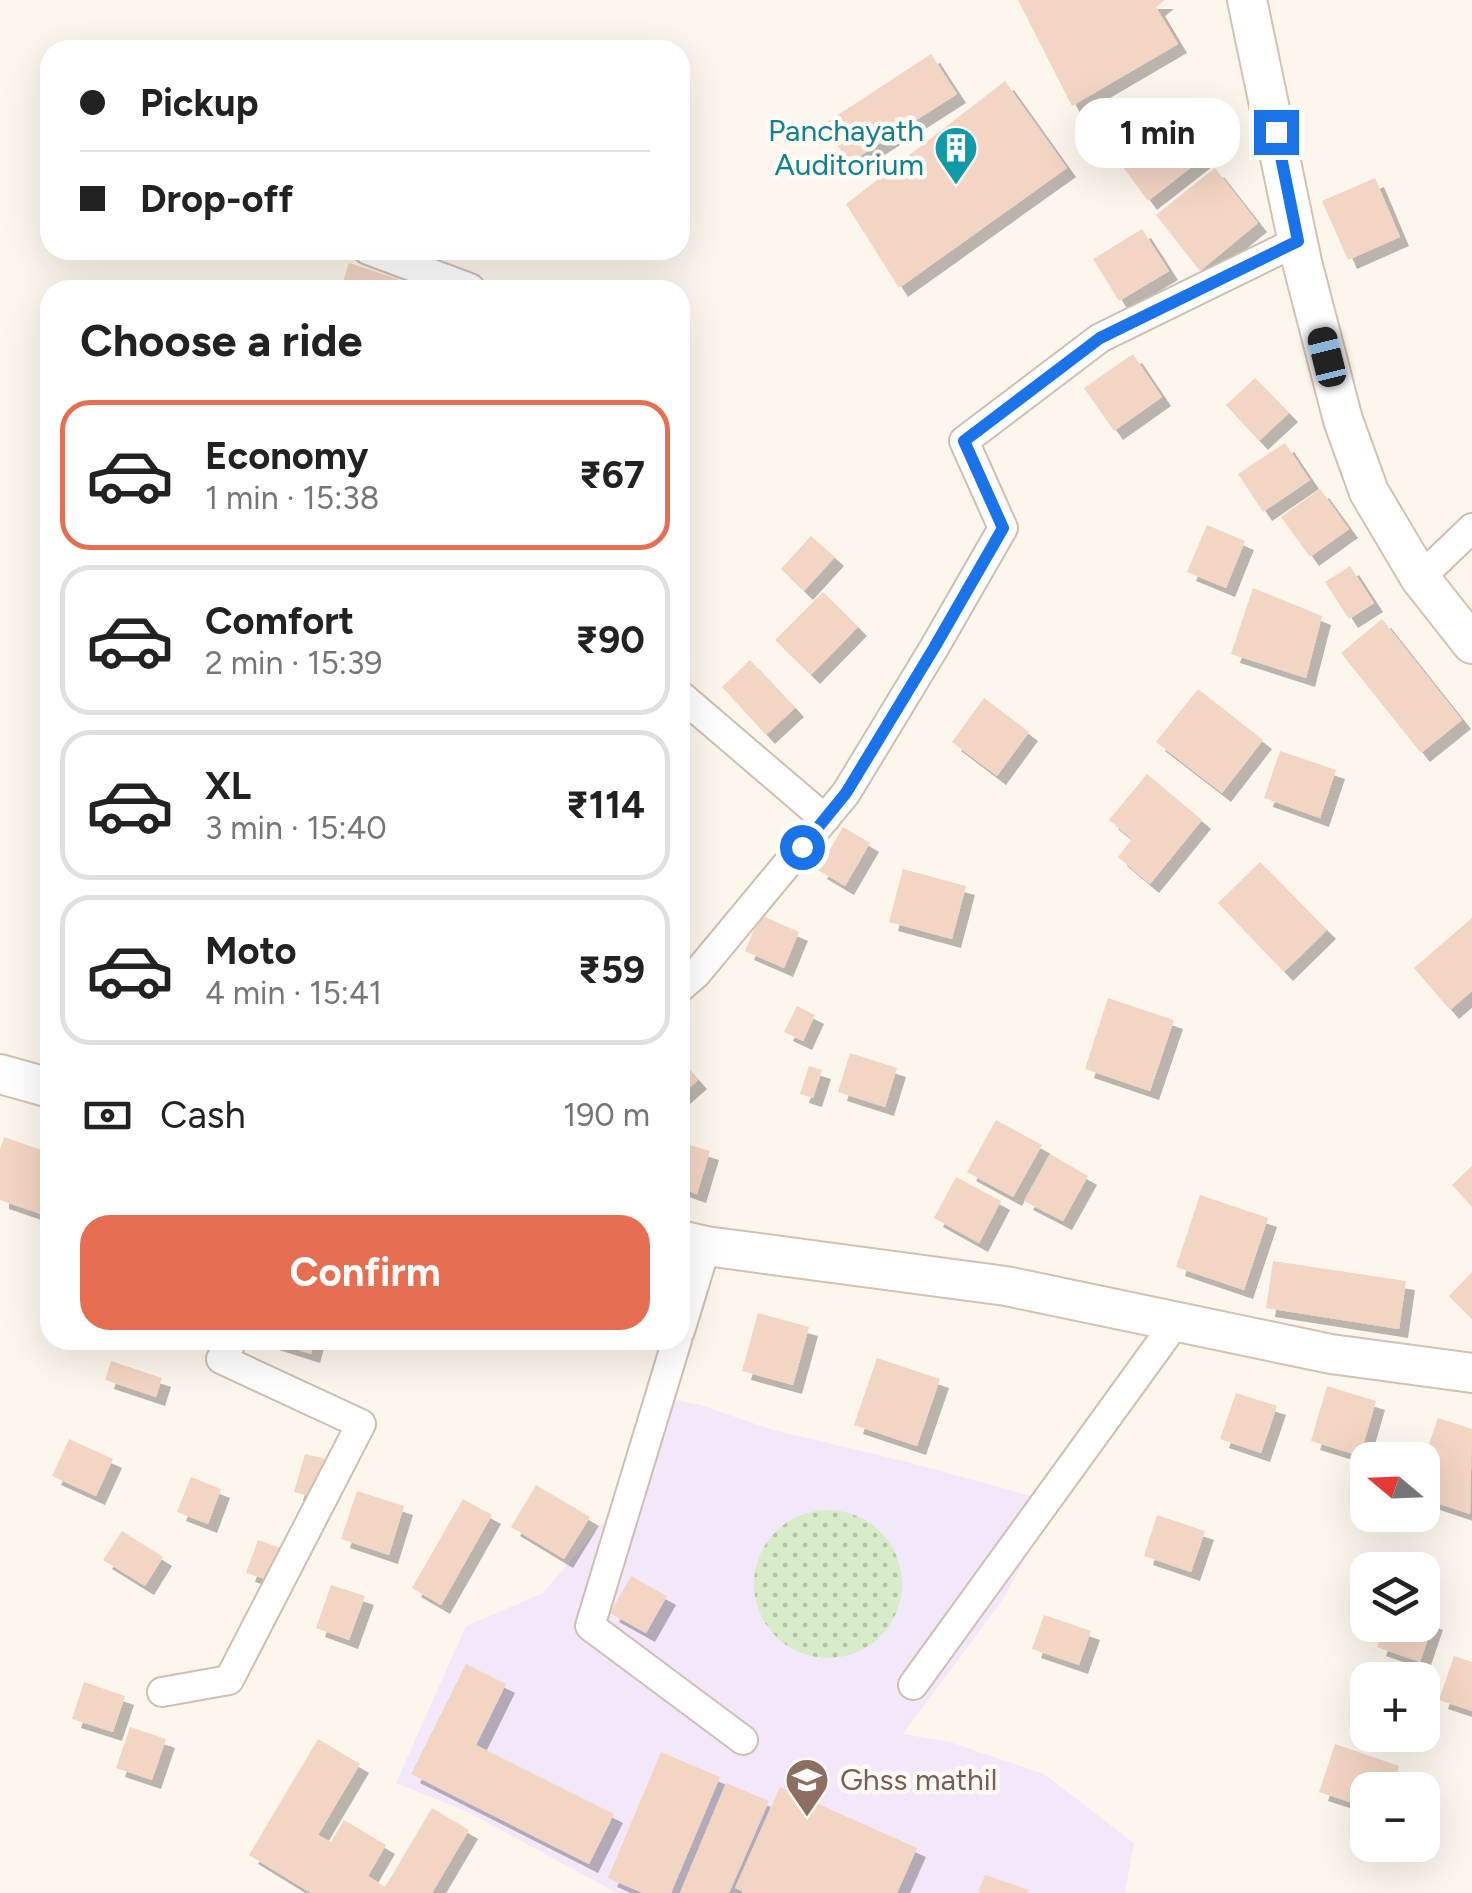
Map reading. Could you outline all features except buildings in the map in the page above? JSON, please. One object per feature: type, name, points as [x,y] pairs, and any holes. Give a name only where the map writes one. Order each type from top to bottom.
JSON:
[{"type":"street","points":[[1246,0],[1298,241],[1343,420],[1368,492],[1420,578],[1472,644]]},
{"type":"street","points":[[690,967],[846,793],[1003,528],[964,441],[1100,338],[1298,241]]},
{"type":"street","points":[[395,260],[449,280]]},
{"type":"street","points":[[1420,578],[1472,528]]},
{"type":"street","points":[[690,703],[825,818]]},
{"type":"street","points":[[0,1074],[40,1085]]},
{"type":"street","points":[[693,1243],[1006,1286],[1331,1354],[1472,1372]]},
{"type":"street","points":[[913,1684],[1176,1322]]},
{"type":"street","points":[[162,1692],[229,1680],[361,1424],[221,1359],[227,1350]]},
{"type":"street","points":[[674,1350],[590,1626],[742,1740]]},
{"type":"shaded area","points":[[667,1398],[701,1405],[773,1430],[1056,1503],[1003,1599],[903,1734],[950,1742],[1044,1774],[1134,1843],[1125,1893],[617,1893],[468,1812],[396,1783],[466,1626],[543,1593],[605,1520]]},
{"type":"green space","points":[[828,1510],[856,1516],[880,1532],[896,1556],[902,1584],[896,1612],[880,1636],[856,1652],[828,1658],[800,1652],[776,1636],[760,1612],[754,1584],[760,1556],[776,1532],[800,1516]]},
{"type":"place","name":"Panchayath Auditorium","points":[[956,186]]},
{"type":"place","name":"Ghss mathil","points":[[807,1818]]},
{"type":"route","points":[[802,847],[846,793],[1003,528],[964,441],[1100,338],[1298,241],[1276,132]]}]
